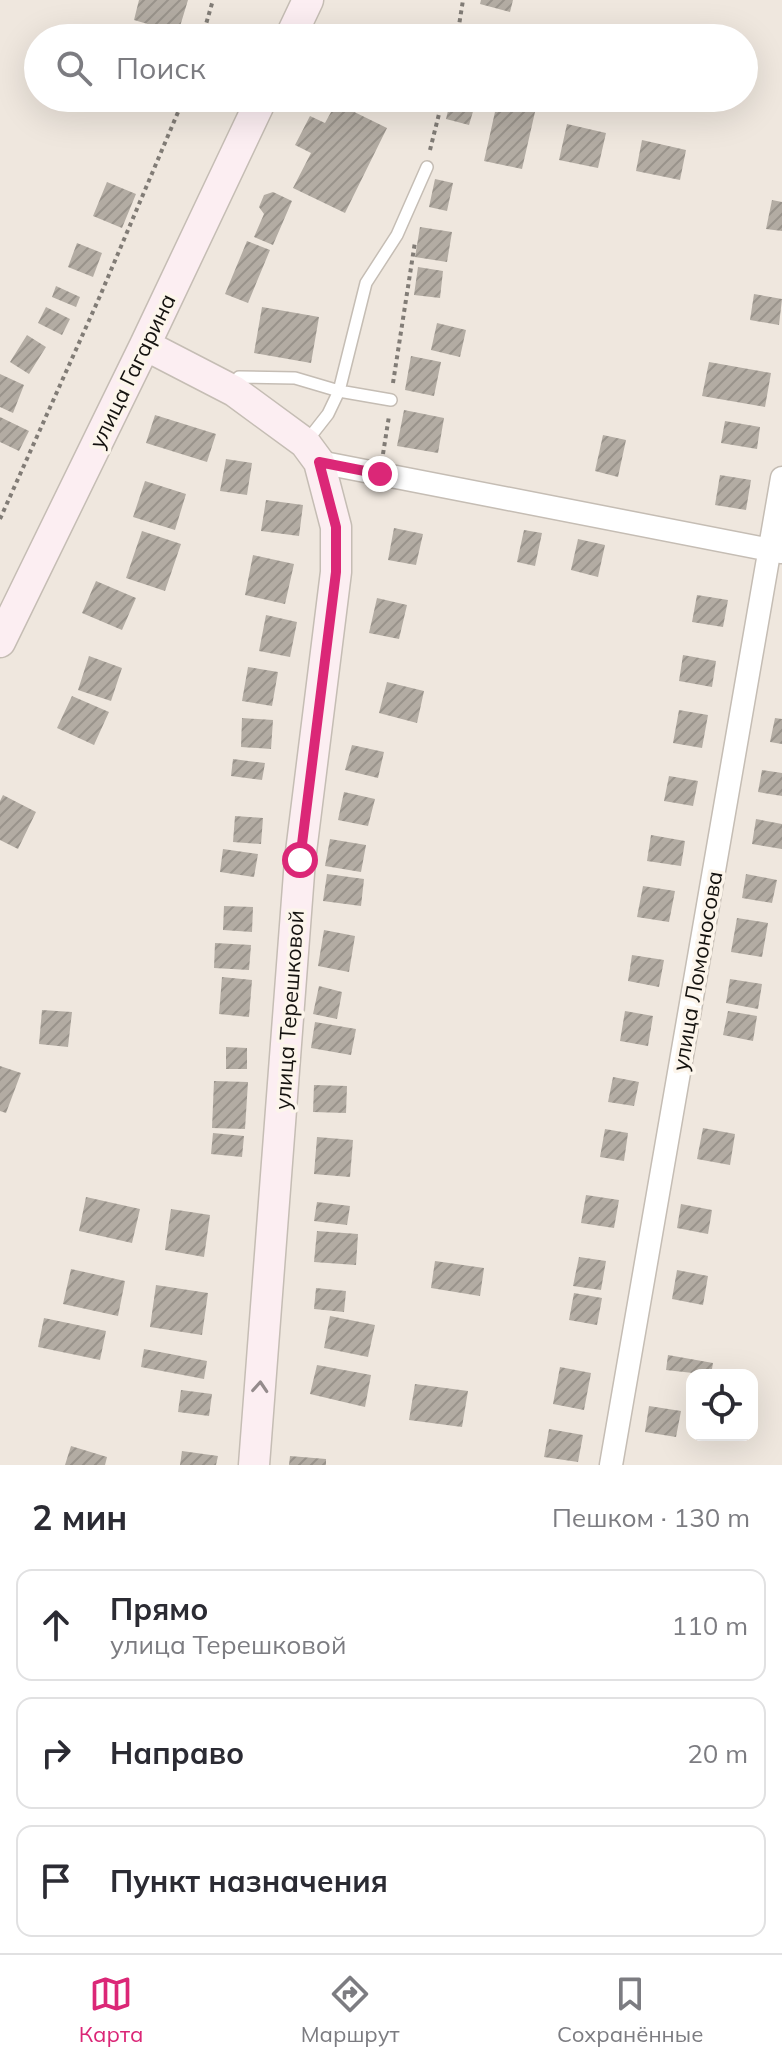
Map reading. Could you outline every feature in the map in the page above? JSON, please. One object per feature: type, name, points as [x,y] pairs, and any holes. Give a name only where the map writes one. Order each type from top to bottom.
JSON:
[{"type":"street","points":[[297,24],[308,0]]},
{"type":"street","name":"улица Гагарина","points":[[0,642],[255,112]]},
{"type":"street","points":[[145,345],[234,391],[312,452],[380,474],[776,550]]},
{"type":"street","name":"улица Терешковой","points":[[254,1465],[300,860],[336,572],[336,527],[312,452]]},
{"type":"street","name":"улица Ломоносова","points":[[611,1465],[776,550],[782,478]]},
{"type":"lane","points":[[312,452],[339,391],[366,283],[397,235],[427,167]]},
{"type":"lane","points":[[234,391],[239,377],[295,378],[339,391],[391,400]]},
{"type":"path","points":[[206,24],[213,0]]},
{"type":"path","points":[[459,24],[463,0]]},
{"type":"path","points":[[0,519],[178,112]]},
{"type":"path","points":[[427,167],[440,112]]},
{"type":"path","points":[[380,474],[417,229]]},
{"type":"building","points":[[139,0],[188,0],[181,24],[148,24],[134,20]]},
{"type":"building","points":[[481,0],[513,0],[510,12],[480,4]]},
{"type":"building","points":[[331,112],[354,112],[387,128],[345,213],[293,188],[311,153],[295,145],[310,116],[325,123]]},
{"type":"building","points":[[448,112],[473,112],[469,125],[446,119]]},
{"type":"building","points":[[495,112],[535,112],[522,169],[484,161]]},
{"type":"building","points":[[567,124],[606,133],[598,168],[559,160]]},
{"type":"building","points":[[642,140],[686,150],[680,180],[636,171]]},
{"type":"building","points":[[435,179],[453,183],[447,211],[429,207]]},
{"type":"building","points":[[107,182],[136,194],[122,228],[93,216]]},
{"type":"building","points":[[273,192],[292,201],[273,245],[254,237],[264,214],[259,207],[264,195]]},
{"type":"building","points":[[772,200],[782,202],[782,231],[766,229]]},
{"type":"building","points":[[420,227],[452,232],[447,262],[415,257]]},
{"type":"building","points":[[247,241],[270,250],[248,303],[225,294]]},
{"type":"building","points":[[77,243],[102,253],[93,277],[68,267]]},
{"type":"building","points":[[418,267],[443,271],[440,298],[414,295]]},
{"type":"building","points":[[56,286],[80,297],[76,307],[52,297]]},
{"type":"building","points":[[754,294],[782,299],[779,325],[750,320]]},
{"type":"building","points":[[46,307],[70,319],[62,335],[38,323]]},
{"type":"building","points":[[262,307],[319,317],[311,363],[254,353]]},
{"type":"building","points":[[437,323],[466,330],[460,357],[431,350]]},
{"type":"building","points":[[27,335],[46,347],[29,374],[10,362]]},
{"type":"building","points":[[411,356],[441,362],[434,396],[405,390]]},
{"type":"building","points":[[709,362],[771,373],[765,407],[702,396]]},
{"type":"building","points":[[0,374],[24,385],[13,413],[0,407]]},
{"type":"building","points":[[404,410],[444,418],[438,453],[397,446]]},
{"type":"building","points":[[155,415],[216,434],[207,462],[146,443]]},
{"type":"building","points":[[0,417],[29,431],[19,451],[0,442]]},
{"type":"building","points":[[725,421],[760,427],[757,449],[721,443]]},
{"type":"building","points":[[603,435],[626,440],[618,477],[595,471]]},
{"type":"building","points":[[226,459],[252,463],[247,495],[220,491]]},
{"type":"building","points":[[720,475],[751,480],[746,510],[715,505]]},
{"type":"building","points":[[145,481],[186,494],[175,530],[133,517]]},
{"type":"building","points":[[266,500],[303,505],[299,536],[261,531]]},
{"type":"building","points":[[394,528],[423,534],[416,565],[388,560]]},
{"type":"building","points":[[524,530],[542,533],[535,566],[517,562]]},
{"type":"building","points":[[142,531],[181,544],[165,591],[126,578]]},
{"type":"building","points":[[578,539],[605,545],[598,577],[571,570]]},
{"type":"building","points":[[253,555],[294,564],[285,604],[245,595]]},
{"type":"building","points":[[96,581],[136,598],[122,630],[82,613]]},
{"type":"building","points":[[697,595],[728,600],[723,627],[692,622]]},
{"type":"building","points":[[377,598],[407,605],[399,639],[369,633]]},
{"type":"building","points":[[266,615],[297,622],[290,657],[259,651]]},
{"type":"building","points":[[683,655],[716,661],[712,687],[679,681]]},
{"type":"building","points":[[89,656],[122,668],[111,701],[78,690]]},
{"type":"building","points":[[248,667],[278,672],[272,706],[242,701]]},
{"type":"building","points":[[387,682],[424,691],[417,723],[379,713]]},
{"type":"building","points":[[72,696],[109,712],[94,745],[57,728]]},
{"type":"building","points":[[679,710],[708,715],[702,748],[673,743]]},
{"type":"building","points":[[242,718],[273,720],[271,749],[241,747]]},
{"type":"building","points":[[775,718],[782,719],[782,744],[770,742]]},
{"type":"building","points":[[352,745],[384,752],[378,778],[345,770]]},
{"type":"building","points":[[233,759],[265,763],[262,780],[231,776]]},
{"type":"building","points":[[762,770],[782,773],[782,796],[758,792]]},
{"type":"building","points":[[669,776],[698,781],[693,806],[664,801]]},
{"type":"building","points":[[344,792],[375,799],[368,826],[338,820]]},
{"type":"building","points":[[3,795],[36,812],[18,849],[0,840],[0,801]]},
{"type":"building","points":[[235,816],[263,818],[261,844],[233,842]]},
{"type":"building","points":[[756,819],[782,824],[782,849],[752,844]]},
{"type":"building","points":[[651,835],[685,841],[681,866],[647,861]]},
{"type":"building","points":[[330,839],[366,845],[361,872],[325,866]]},
{"type":"building","points":[[223,849],[258,854],[254,877],[220,872]]},
{"type":"building","points":[[327,874],[364,879],[361,906],[323,901]]},
{"type":"building","points":[[746,874],[777,880],[772,903],[742,898]]},
{"type":"building","points":[[643,886],[675,891],[669,922],[637,917]]},
{"type":"building","points":[[224,906],[253,907],[252,932],[223,930]]},
{"type":"building","points":[[737,918],[768,923],[762,957],[731,952]]},
{"type":"building","points":[[324,930],[355,936],[349,972],[318,966]]},
{"type":"building","points":[[215,943],[251,945],[249,970],[214,968]]},
{"type":"building","points":[[632,955],[664,960],[659,987],[628,981]]},
{"type":"building","points":[[222,977],[252,980],[249,1017],[219,1014]]},
{"type":"building","points":[[730,979],[762,984],[758,1009],[726,1003]]},
{"type":"building","points":[[319,986],[342,992],[337,1019],[313,1014]]},
{"type":"building","points":[[42,1010],[72,1012],[68,1047],[39,1044]]},
{"type":"building","points":[[625,1011],[653,1016],[648,1046],[620,1041]]},
{"type":"building","points":[[728,1011],[757,1016],[753,1041],[723,1035]]},
{"type":"building","points":[[315,1022],[356,1029],[351,1055],[311,1048]]},
{"type":"building","points":[[226,1047],[247,1048],[247,1069],[226,1069]]},
{"type":"building","points":[[0,1066],[21,1073],[6,1113],[0,1111]]},
{"type":"building","points":[[613,1077],[639,1082],[634,1106],[608,1102]]},
{"type":"building","points":[[214,1081],[248,1082],[245,1129],[212,1128]]},
{"type":"building","points":[[314,1085],[347,1086],[346,1113],[313,1112]]},
{"type":"building","points":[[703,1128],[735,1134],[730,1165],[697,1159]]},
{"type":"building","points":[[605,1129],[628,1133],[624,1161],[600,1157]]},
{"type":"building","points":[[213,1133],[244,1136],[242,1157],[211,1154]]},
{"type":"building","points":[[317,1137],[353,1140],[350,1177],[314,1174]]},
{"type":"building","points":[[586,1195],[619,1200],[614,1228],[581,1223]]},
{"type":"building","points":[[86,1197],[140,1209],[132,1243],[79,1231]]},
{"type":"building","points":[[317,1202],[350,1206],[347,1225],[314,1221]]},
{"type":"building","points":[[681,1204],[712,1210],[708,1234],[677,1228]]},
{"type":"building","points":[[171,1209],[210,1215],[204,1257],[165,1250]]},
{"type":"building","points":[[317,1231],[358,1234],[356,1265],[314,1262]]},
{"type":"building","points":[[579,1257],[606,1261],[601,1290],[573,1286]]},
{"type":"building","points":[[435,1261],[484,1268],[480,1296],[431,1288]]},
{"type":"building","points":[[71,1269],[125,1281],[118,1316],[63,1304]]},
{"type":"building","points":[[677,1270],[708,1276],[703,1305],[672,1299]]},
{"type":"building","points":[[156,1285],[208,1293],[202,1335],[150,1327]]},
{"type":"building","points":[[316,1288],[346,1291],[344,1312],[314,1309]]},
{"type":"building","points":[[574,1293],[602,1298],[597,1325],[569,1320]]},
{"type":"building","points":[[330,1316],[375,1325],[368,1357],[324,1348]]},
{"type":"building","points":[[44,1318],[106,1331],[100,1360],[38,1347]]},
{"type":"building","points":[[144,1349],[207,1361],[204,1379],[141,1367]]},
{"type":"building","points":[[668,1355],[713,1363],[712,1369],[686,1369],[686,1372],[666,1370]]},
{"type":"building","points":[[317,1365],[371,1375],[365,1407],[310,1394]]},
{"type":"building","points":[[560,1367],[591,1373],[584,1410],[553,1404]]},
{"type":"building","points":[[415,1384],[468,1391],[462,1427],[409,1420]]},
{"type":"building","points":[[181,1390],[212,1394],[209,1416],[178,1412]]},
{"type":"building","points":[[649,1406],[681,1411],[676,1437],[645,1432]]},
{"type":"building","points":[[549,1429],[583,1435],[578,1462],[544,1457]]},
{"type":"building","points":[[71,1446],[107,1457],[105,1465],[65,1465]]},
{"type":"building","points":[[182,1451],[218,1456],[216,1465],[180,1465]]},
{"type":"building","points":[[290,1456],[326,1459],[326,1465],[289,1465]]},
{"type":"route","points":[[300,860],[336,572],[336,527],[319,462],[380,474]]}]
